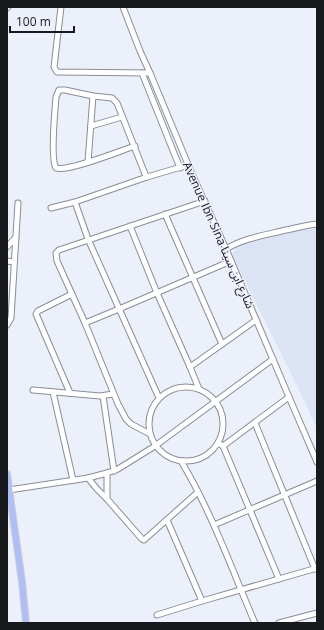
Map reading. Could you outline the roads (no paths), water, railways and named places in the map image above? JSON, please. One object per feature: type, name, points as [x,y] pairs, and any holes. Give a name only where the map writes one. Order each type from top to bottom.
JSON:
[{"type":"main road","points":[[7,474],[22,582],[26,623]]},
{"type":"street","points":[[61,7],[54,67],[56,72],[150,73]]},
{"type":"street","name":"Avenue Ibn Sina شارع ابن سينا","points":[[123,7],[188,165],[226,249],[317,462]]},
{"type":"street","points":[[142,73],[180,168]]},
{"type":"street","points":[[135,146],[88,162],[62,169],[56,168],[54,165],[53,142],[57,93],[60,90],[112,98],[117,103],[122,117],[135,146],[147,177]]},
{"type":"street","points":[[88,162],[93,96]]},
{"type":"street","points":[[91,126],[122,117]]},
{"type":"street","points":[[50,208],[75,202],[147,177],[188,165]]},
{"type":"street","points":[[150,434],[131,424],[126,419],[113,394],[57,261],[56,252],[88,239],[205,201]]},
{"type":"street","points":[[75,202],[88,239],[158,398]]},
{"type":"street","points":[[7,325],[11,318],[18,203]]},
{"type":"street","points":[[165,214],[222,344]]},
{"type":"street","points":[[226,249],[234,244],[247,240],[317,224]]},
{"type":"street","points":[[130,226],[157,294],[199,389]]},
{"type":"street","points":[[7,247],[16,237]]},
{"type":"street","points":[[7,261],[14,262]]},
{"type":"street","points":[[84,323],[157,294],[192,277],[231,261]]},
{"type":"street","points":[[70,393],[36,314],[38,311],[72,294]]},
{"type":"street","points":[[190,367],[256,320]]},
{"type":"street","points":[[9,490],[88,478],[114,471],[155,446],[273,359]]},
{"type":"street","points":[[279,579],[250,510],[220,445],[223,422],[221,411],[216,401],[199,389],[189,386],[178,387],[167,391],[158,398],[151,409],[148,421],[150,434],[155,446],[161,452],[174,459],[188,461],[202,458],[213,449],[220,445],[255,423],[289,397]]},
{"type":"street","points":[[33,390],[103,396],[113,394]]},
{"type":"street","points":[[53,392],[73,480]]},
{"type":"street","points":[[103,396],[114,471]]},
{"type":"street","points":[[157,615],[316,569],[255,423]]},
{"type":"street","points":[[181,461],[214,525],[255,623]]},
{"type":"street","points":[[107,473],[107,499]]},
{"type":"street","points":[[88,478],[143,540],[145,540],[198,492]]},
{"type":"street","points":[[214,525],[317,481]]},
{"type":"street","points":[[167,520],[202,601]]},
{"type":"street","points":[[279,623],[317,613]]}]
